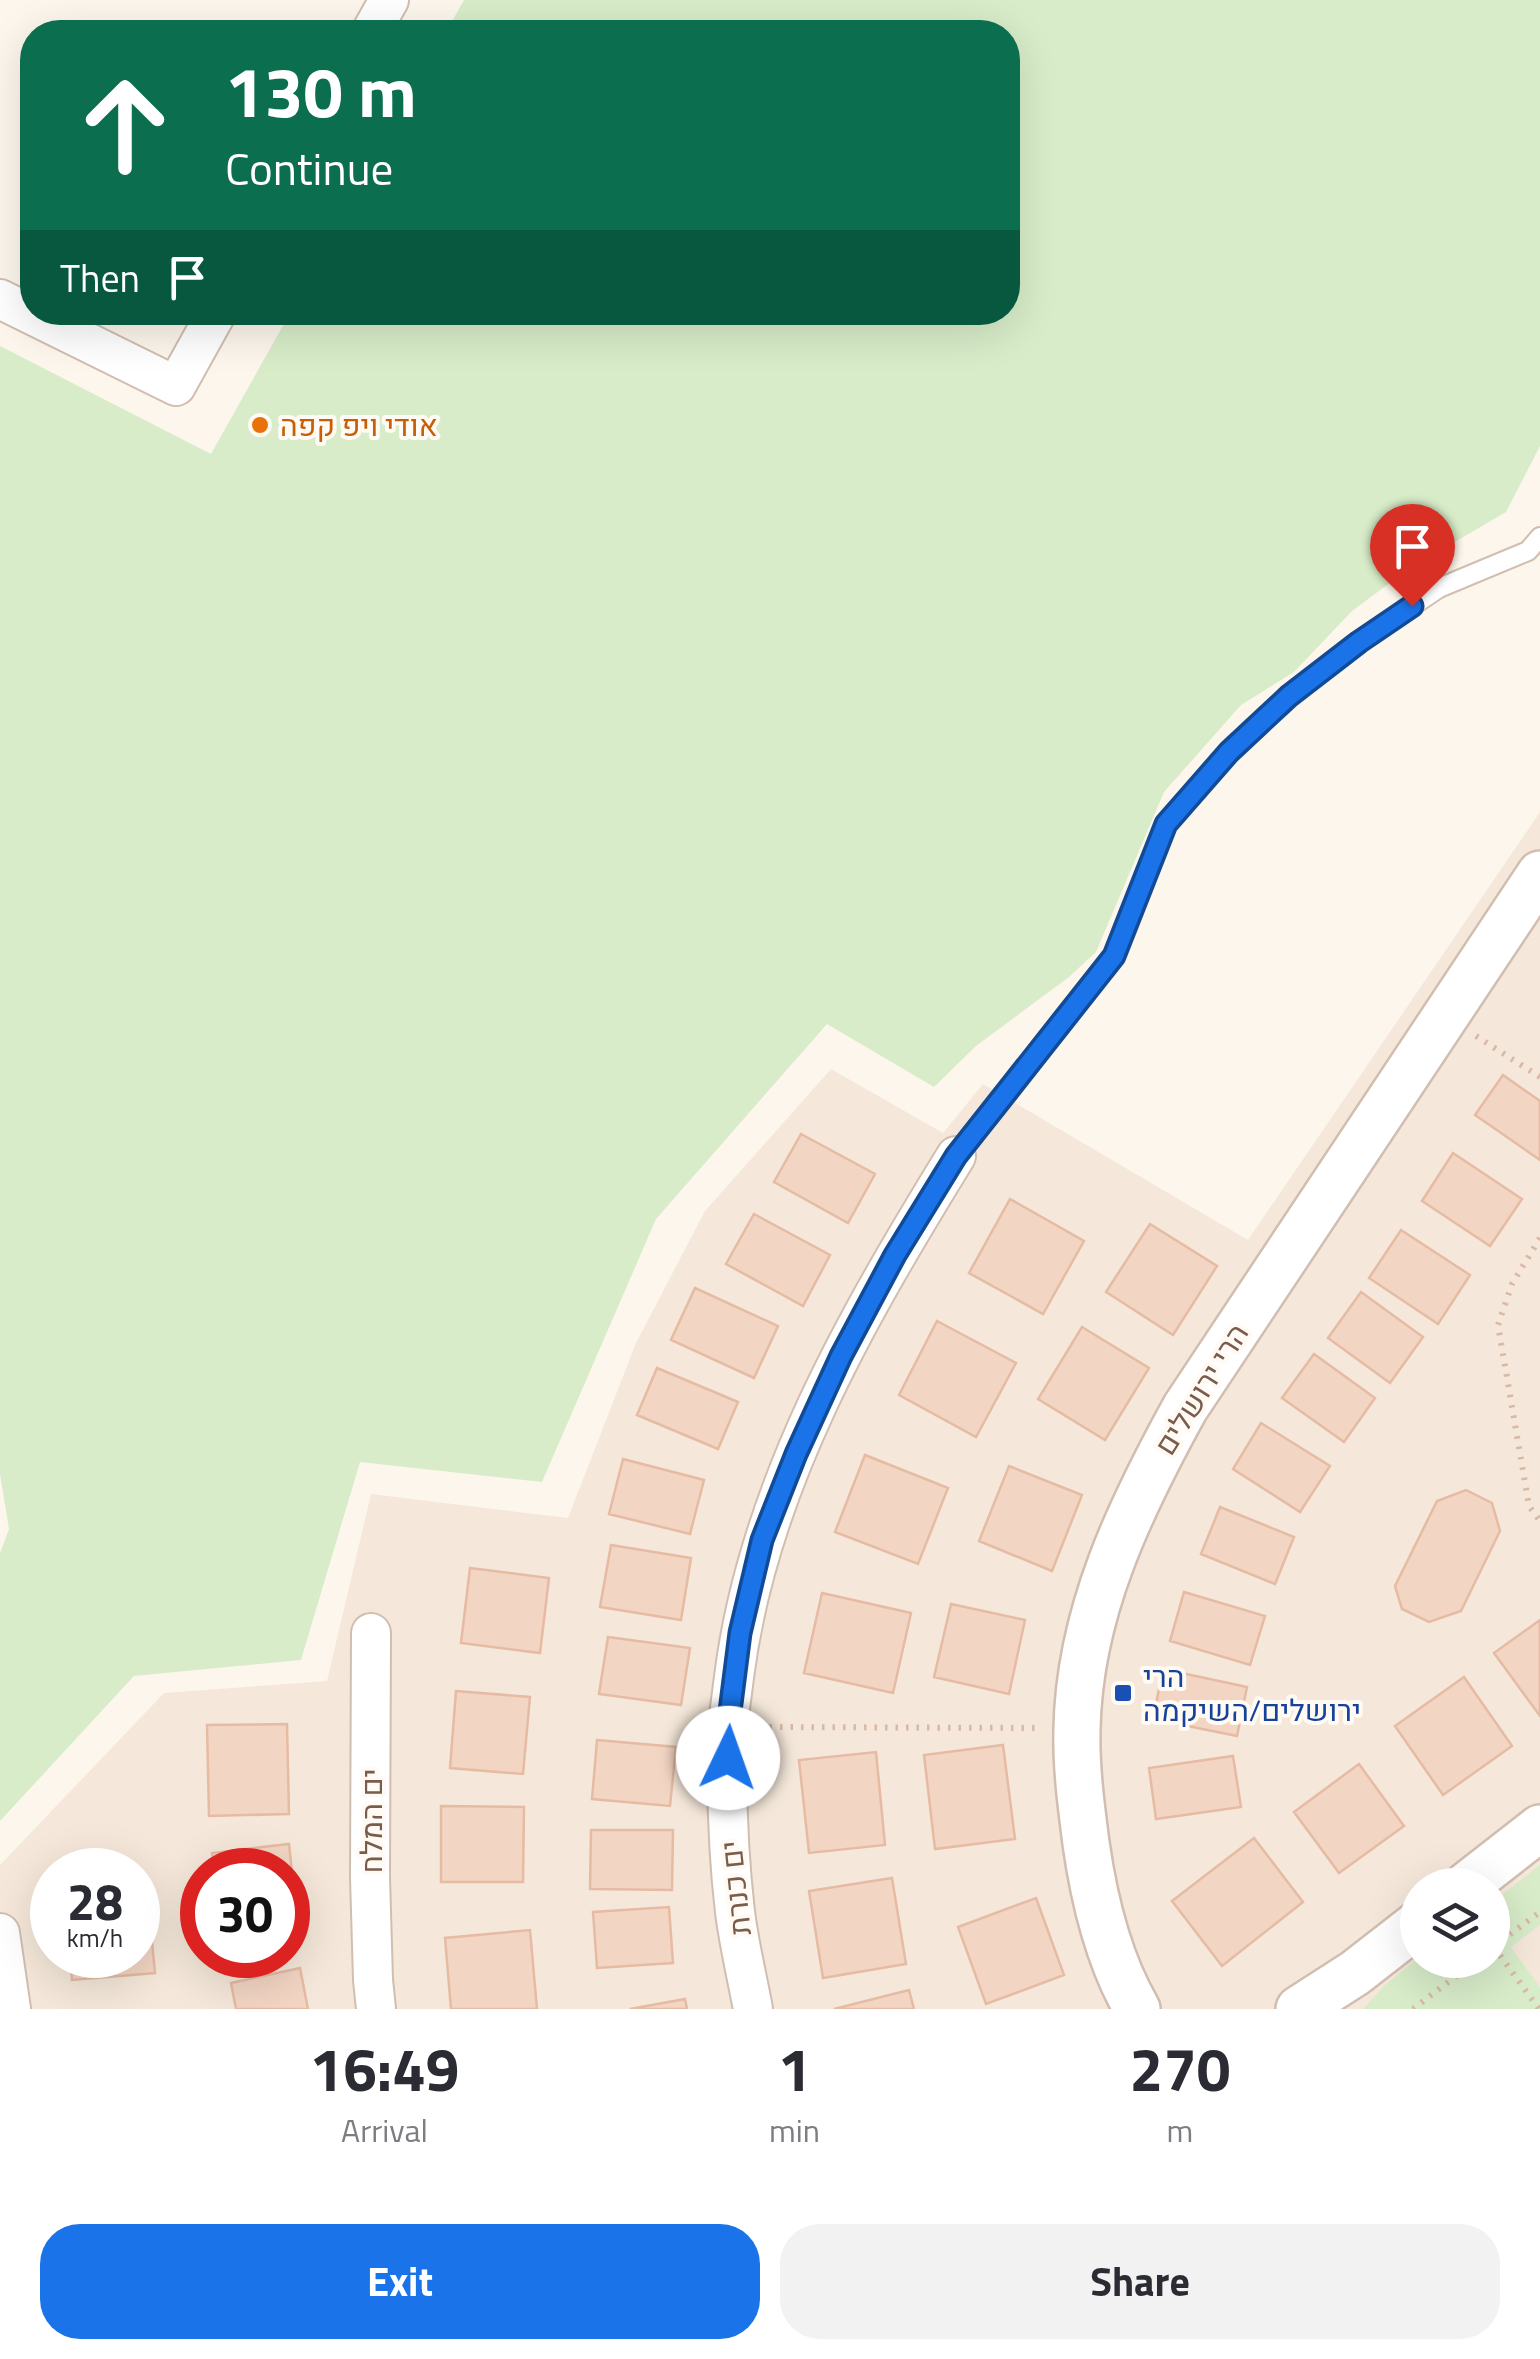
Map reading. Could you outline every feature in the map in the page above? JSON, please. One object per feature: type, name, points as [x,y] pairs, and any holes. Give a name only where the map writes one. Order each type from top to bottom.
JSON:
[{"type":"street","points":[[54,325],[176,386],[210,325]]},
{"type":"street","name":"הרי ירושלים","points":[[1155,2009],[1128,1991],[1104,1928],[1089,1864],[1080,1799],[1076,1728],[1084,1654],[1099,1595],[1147,1477],[1185,1408],[1540,874]]},
{"type":"street","name":"ים כנרת","points":[[753,2009],[735,1913],[728,1820],[728,1727],[740,1633],[753,1577],[762,1540],[796,1454],[841,1356],[895,1255],[956,1156]]},
{"type":"street","name":"ים המלח","points":[[371,1633],[370,1878],[376,2009]]},
{"type":"street","points":[[1489,1868],[1540,1828]]},
{"type":"street","points":[[0,1933],[11,2009]]},
{"type":"street","points":[[1300,2009],[1400,1938]]},
{"type":"street","points":[[1326,2009],[1355,1973]]},
{"type":"lane","points":[[956,1156],[1114,956],[1166,824],[1229,752],[1289,696],[1375,631],[1439,588],[1528,550],[1540,537]]},
{"type":"path","points":[[1446,1016],[1540,1077]]},
{"type":"path","points":[[1540,1238],[1512,1284],[1498,1325],[1530,1506],[1540,1521]]},
{"type":"path","points":[[728,1727],[1076,1728]]},
{"type":"path","points":[[1510,1935],[1540,1912]]},
{"type":"path","points":[[1510,1971],[1539,2009]]},
{"type":"path","points":[[1412,2009],[1453,1978]]},
{"type":"shaded area","points":[[1540,812],[1540,2009],[0,2009],[0,1865],[164,1693],[327,1681],[371,1494],[568,1518],[636,1343],[705,1211],[831,1069],[943,1133],[983,1084],[1248,1240]]},
{"type":"green space","points":[[464,0],[1540,0],[1540,446],[1506,512],[1407,570],[1352,611],[1294,672],[1241,705],[1164,792],[1096,952],[1069,977],[976,1046],[934,1087],[827,1024],[656,1219],[542,1482],[360,1462],[301,1660],[134,1676],[0,1821],[0,1553],[9,1529],[0,1474],[0,346],[211,454],[283,325],[1020,325],[1020,20],[453,20]]},
{"type":"green space","points":[[1540,1865],[1540,1925],[1511,1947],[1540,1987],[1540,2009],[1363,2009],[1400,1973],[1400,1978],[1510,1978],[1510,1889]]},
{"type":"building","points":[[1503,1075],[1540,1101],[1540,1160],[1475,1115]]},
{"type":"building","points":[[801,1134],[875,1174],[848,1223],[774,1182]]},
{"type":"building","points":[[1453,1153],[1522,1199],[1490,1246],[1422,1201]]},
{"type":"building","points":[[1010,1199],[1084,1241],[1043,1314],[969,1273]]},
{"type":"building","points":[[754,1214],[830,1255],[803,1306],[726,1264]]},
{"type":"building","points":[[1150,1224],[1217,1266],[1173,1335],[1106,1292]]},
{"type":"building","points":[[1401,1230],[1470,1275],[1438,1324],[1369,1278]]},
{"type":"building","points":[[695,1288],[778,1326],[754,1378],[671,1340]]},
{"type":"building","points":[[1361,1292],[1423,1337],[1390,1383],[1328,1338]]},
{"type":"building","points":[[937,1321],[1016,1363],[976,1437],[899,1395]]},
{"type":"building","points":[[1082,1327],[1149,1368],[1105,1440],[1038,1399]]},
{"type":"building","points":[[1314,1354],[1375,1398],[1344,1442],[1282,1398]]},
{"type":"building","points":[[657,1368],[738,1402],[718,1449],[637,1415]]},
{"type":"building","points":[[1261,1423],[1330,1466],[1300,1512],[1233,1469]]},
{"type":"building","points":[[865,1455],[948,1488],[918,1564],[835,1532]]},
{"type":"building","points":[[623,1459],[704,1480],[690,1534],[609,1514]]},
{"type":"building","points":[[1009,1466],[1082,1495],[1052,1571],[979,1541]]},
{"type":"building","points":[[1466,1490],[1492,1503],[1500,1531],[1461,1611],[1429,1622],[1402,1609],[1395,1586],[1437,1501]]},
{"type":"building","points":[[1220,1507],[1294,1537],[1275,1584],[1201,1554]]},
{"type":"building","points":[[611,1545],[691,1558],[681,1620],[600,1607]]},
{"type":"building","points":[[470,1568],[549,1578],[540,1653],[461,1643]]},
{"type":"building","points":[[1184,1592],[1265,1616],[1250,1665],[1170,1641]]},
{"type":"building","points":[[822,1593],[911,1613],[893,1693],[804,1673]]},
{"type":"building","points":[[951,1604],[1025,1620],[1009,1694],[934,1677]]},
{"type":"building","points":[[1540,1620],[1540,1716],[1494,1653]]},
{"type":"building","points":[[608,1637],[690,1648],[681,1705],[599,1694]]},
{"type":"building","points":[[1163,1669],[1247,1687],[1237,1736],[1153,1719]]},
{"type":"building","points":[[1464,1677],[1512,1746],[1443,1795],[1395,1726]]},
{"type":"building","points":[[456,1691],[530,1697],[523,1774],[450,1768]]},
{"type":"building","points":[[287,1724],[289,1814],[209,1816],[207,1725]]},
{"type":"building","points":[[597,1740],[676,1747],[670,1806],[592,1799]]},
{"type":"building","points":[[1003,1745],[1015,1839],[935,1849],[924,1755]]},
{"type":"building","points":[[876,1752],[885,1845],[809,1853],[799,1760]]},
{"type":"building","points":[[1233,1756],[1241,1807],[1156,1819],[1149,1768]]},
{"type":"building","points":[[1359,1764],[1404,1826],[1339,1873],[1294,1812]]},
{"type":"building","points":[[441,1806],[524,1807],[523,1882],[441,1882]]},
{"type":"building","points":[[591,1830],[673,1830],[672,1890],[590,1889]]},
{"type":"building","points":[[1254,1838],[1303,1902],[1222,1966],[1172,1901]]},
{"type":"building","points":[[289,1844],[289,1848],[255,1848]]},
{"type":"building","points":[[892,1878],[906,1964],[823,1978],[809,1891]]},
{"type":"building","points":[[1036,1898],[1064,1975],[986,2004],[958,1927]]},
{"type":"building","points":[[669,1907],[673,1963],[597,1968],[593,1912]]},
{"type":"building","points":[[530,1930],[537,2009],[451,2009],[445,1938]]},
{"type":"building","points":[[254,1978],[302,1978],[308,2009],[236,2009],[231,1983]]},
{"type":"building","points":[[909,1990],[914,2009],[834,2009]]},
{"type":"building","points":[[685,1999],[687,2009],[630,2009]]},
{"type":"place","name":"אודי ויפ קפה","points":[[260,425]]},
{"type":"place","name":"הרי ירושלים/השיקמה","points":[[1123,1693]]},
{"type":"route","points":[[728,1758],[740,1633],[762,1540],[841,1356],[895,1255],[956,1156],[1114,956],[1166,824],[1229,752],[1289,696],[1412,606]]}]
